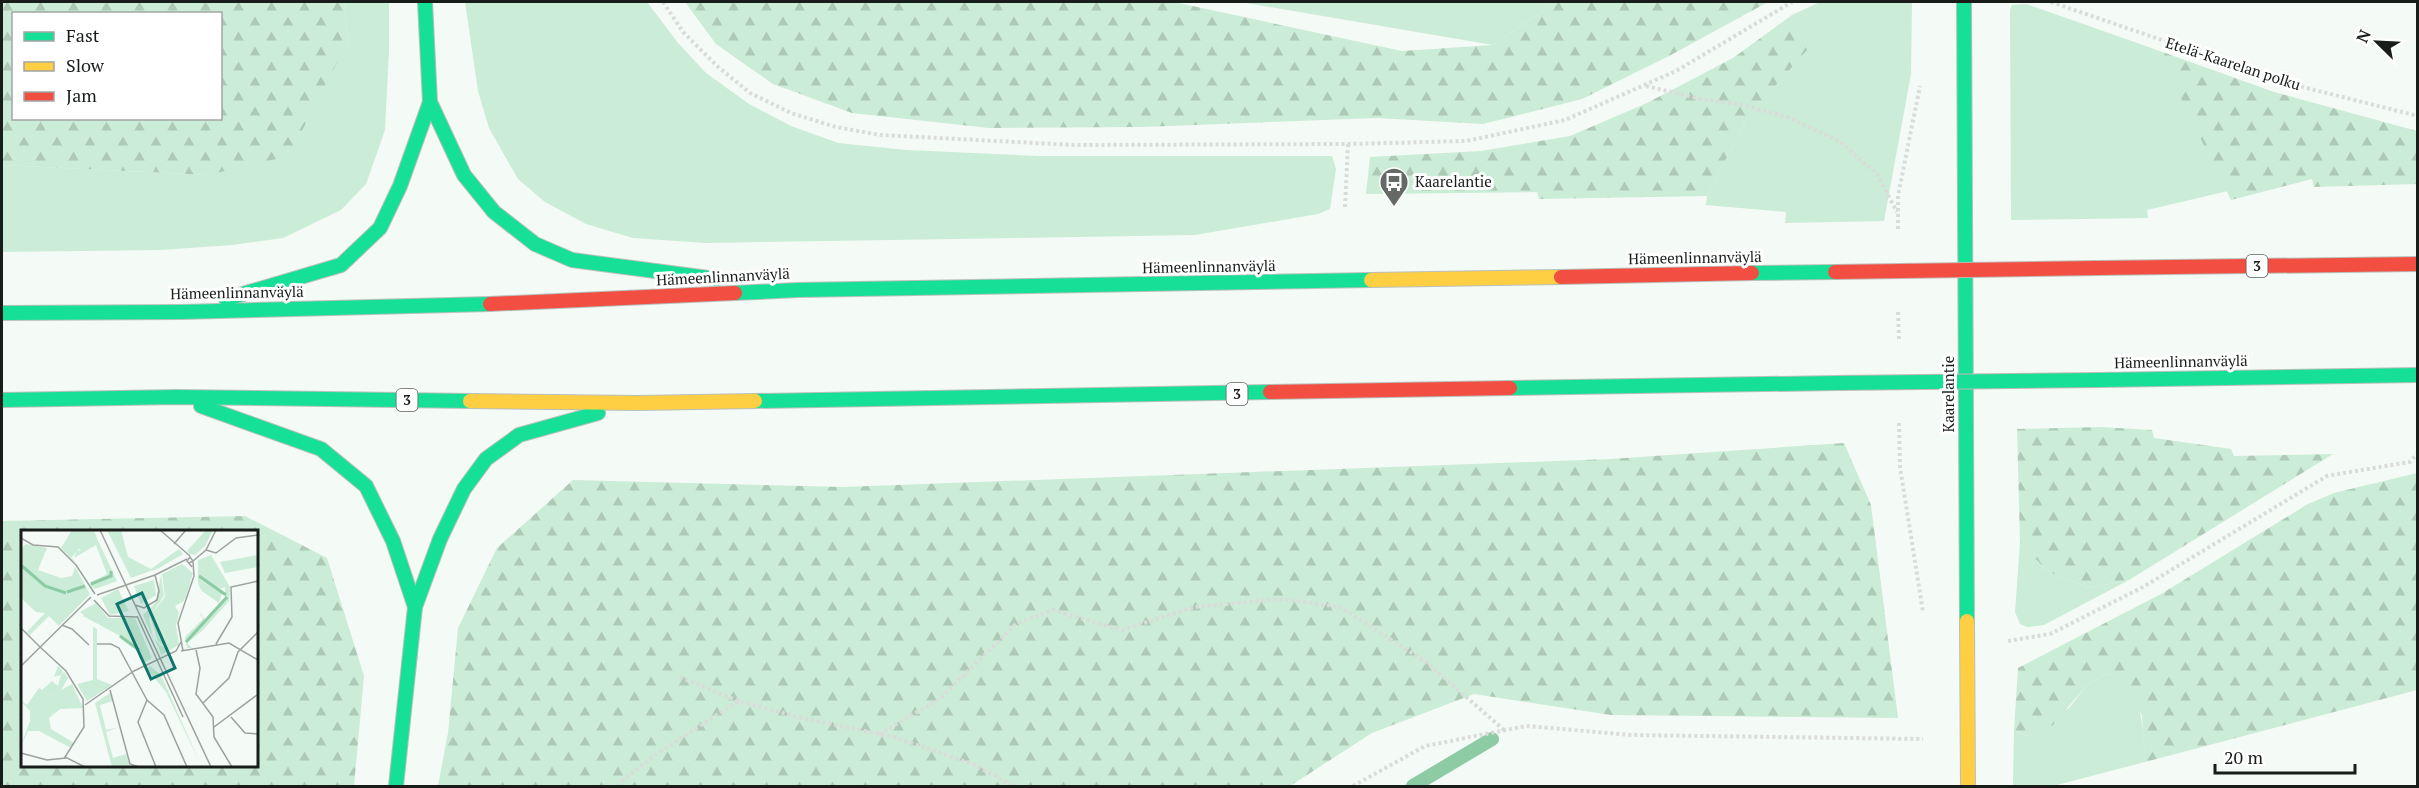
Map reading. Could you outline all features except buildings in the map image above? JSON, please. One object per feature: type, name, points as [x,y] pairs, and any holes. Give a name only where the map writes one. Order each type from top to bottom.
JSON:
[{"type":"main road","points":[[424,2],[430,102],[464,175],[494,212],[535,244],[572,260],[798,290]]},
{"type":"main road","name":"Kaarelantie","points":[[1964,2],[1968,786]]},
{"type":"main road","points":[[181,312],[341,265],[380,228],[400,186],[430,102]]},
{"type":"main road","name":"Hämeenlinnanväylä","points":[[2,313],[181,312],[565,302],[798,290],[2418,264]]},
{"type":"main road","name":"Hämeenlinnanväylä","points":[[2,400],[177,397],[638,403],[2418,375]]},
{"type":"main road","points":[[177,397],[321,449],[366,486],[393,541],[416,607]]},
{"type":"main road","points":[[396,786],[416,607],[440,539],[464,489],[486,459],[519,435],[638,403]]},
{"type":"path","points":[[663,2],[683,32],[717,66],[750,93],[791,113],[836,127],[880,135],[1075,144],[1348,144],[1466,141],[1565,120],[1676,71],[1792,2]]},
{"type":"path","name":"Etelä-Kaarelan polku","points":[[2051,2],[2287,83],[2418,116]]},
{"type":"path","points":[[1645,85],[1701,99],[1738,104],[1787,117],[1839,141],[1877,174],[1898,213]]},
{"type":"path","points":[[1345,207],[1348,144]]},
{"type":"path","points":[[2008,641],[2050,634],[2143,587],[2327,476],[2410,462],[2418,453]]},
{"type":"path","points":[[879,734],[940,699],[1017,623],[1053,610],[1122,630],[1194,607],[1282,599],[1340,607],[1426,662],[1504,730]]},
{"type":"path","points":[[680,677],[738,701],[802,718],[894,737],[975,765],[1013,786]]},
{"type":"path","points":[[618,786],[654,756],[738,701]]},
{"type":"path","points":[[1353,786],[1425,746],[1526,726],[1632,735],[1923,739]]},
{"type":"green space","points":[[2,2],[344,2],[348,41],[289,156],[208,175],[2,165]]},
{"type":"green space","points":[[344,2],[389,2],[389,51],[385,130],[366,184],[341,210],[283,238],[232,245],[160,250],[2,252],[2,165],[208,175],[348,42]]},
{"type":"green space","points":[[465,2],[647,2],[678,43],[706,73],[749,104],[791,126],[838,143],[906,150],[1038,156],[1332,156],[1336,169],[1330,209],[1318,214],[1195,235],[705,243],[633,238],[586,224],[545,202],[518,179],[489,128],[478,91]]},
{"type":"green space","points":[[685,2],[1174,2],[1402,51],[1493,45],[1556,2],[1768,2],[1669,56],[1582,99],[1483,124],[1377,118],[1143,127],[989,128],[852,113],[773,84],[716,44]]},
{"type":"green space","points":[[1240,2],[1556,2],[1493,45]]},
{"type":"green space","points":[[1820,2],[1912,2],[1911,74],[1884,221],[1785,223],[1786,212],[1706,205],[1707,196],[1747,118],[1806,50],[1792,15]]},
{"type":"green space","points":[[2026,4],[2157,50],[2228,191],[2147,210],[2148,218],[2011,220],[2010,10],[2012,5]]},
{"type":"green space","points":[[1792,15],[1807,50],[1747,118],[1707,196],[1539,199],[1537,192],[1366,194],[1370,157],[1481,151],[1570,136],[1647,103],[1733,58]]},
{"type":"green space","points":[[2157,50],[2274,92],[2417,131],[2417,184],[2314,187],[2312,179],[2231,200]]},
{"type":"green space","points":[[2100,427],[2152,430],[2154,438],[2231,449],[2234,456],[2333,454],[2129,580],[2089,588],[2047,571],[2020,542],[2017,429]]},
{"type":"green space","points":[[1844,443],[1871,505],[1898,718],[1611,715],[1474,694],[1372,733],[1290,786],[438,786],[448,733],[458,628],[497,548],[573,480],[843,487],[1610,459]]},
{"type":"green space","points":[[2417,473],[2417,690],[2145,762],[2142,716],[2129,687],[2119,676],[2105,674],[2085,687],[2053,725],[2029,737],[2014,730],[2018,668],[2161,594],[2308,504],[2334,493]]},
{"type":"green space","points":[[245,516],[327,558],[364,676],[354,786],[2,786],[2,521]]},
{"type":"green space","points":[[2020,542],[2047,571],[2089,588],[2129,580],[2044,625],[2027,627],[2020,624],[2015,612]]},
{"type":"green space","points":[[2105,674],[2120,676],[2128,683],[2138,703],[2145,762],[2053,786],[2013,786],[2014,730],[2029,737],[2070,707],[2085,687]]},
{"type":"waterway","points":[[1413,786],[1492,739]]},
{"type":"traffic: fast","points":[[425,2],[430,102],[464,175],[494,212],[535,244],[572,260],[716,279]]},
{"type":"traffic: fast","points":[[1964,2],[1967,621]]},
{"type":"traffic: fast","points":[[226,299],[341,265],[380,228],[400,186],[430,102]]},
{"type":"traffic: fast","points":[[1752,273],[1835,272]]},
{"type":"traffic: fast","points":[[735,293],[1371,280]]},
{"type":"traffic: fast","points":[[2,313],[181,312],[490,304]]},
{"type":"traffic: fast","points":[[2099,380],[2418,375]]},
{"type":"traffic: fast","points":[[1837,383],[2099,380]]},
{"type":"traffic: fast","points":[[1510,388],[1837,383]]},
{"type":"traffic: fast","points":[[755,401],[1270,392]]},
{"type":"traffic: fast","points":[[2,400],[177,397],[470,401]]},
{"type":"traffic: fast","points":[[201,406],[321,449],[366,486],[393,541],[415,607]]},
{"type":"traffic: fast","points":[[396,786],[415,607],[440,539],[464,489],[486,459],[519,435],[598,413]]},
{"type":"traffic: slow","points":[[1371,280],[1561,277]]},
{"type":"traffic: slow","points":[[470,401],[638,403],[755,401]]},
{"type":"traffic: slow","points":[[1967,621],[1968,786]]},
{"type":"traffic: jam","points":[[2097,268],[2418,264]]},
{"type":"traffic: jam","points":[[1835,272],[2097,268]]},
{"type":"traffic: jam","points":[[1561,277],[1752,273]]},
{"type":"traffic: jam","points":[[490,304],[735,293]]},
{"type":"traffic: jam","points":[[1270,392],[1510,388]]},
{"type":"place","name":"Kaarelantie","points":[[1394,208]]}]
